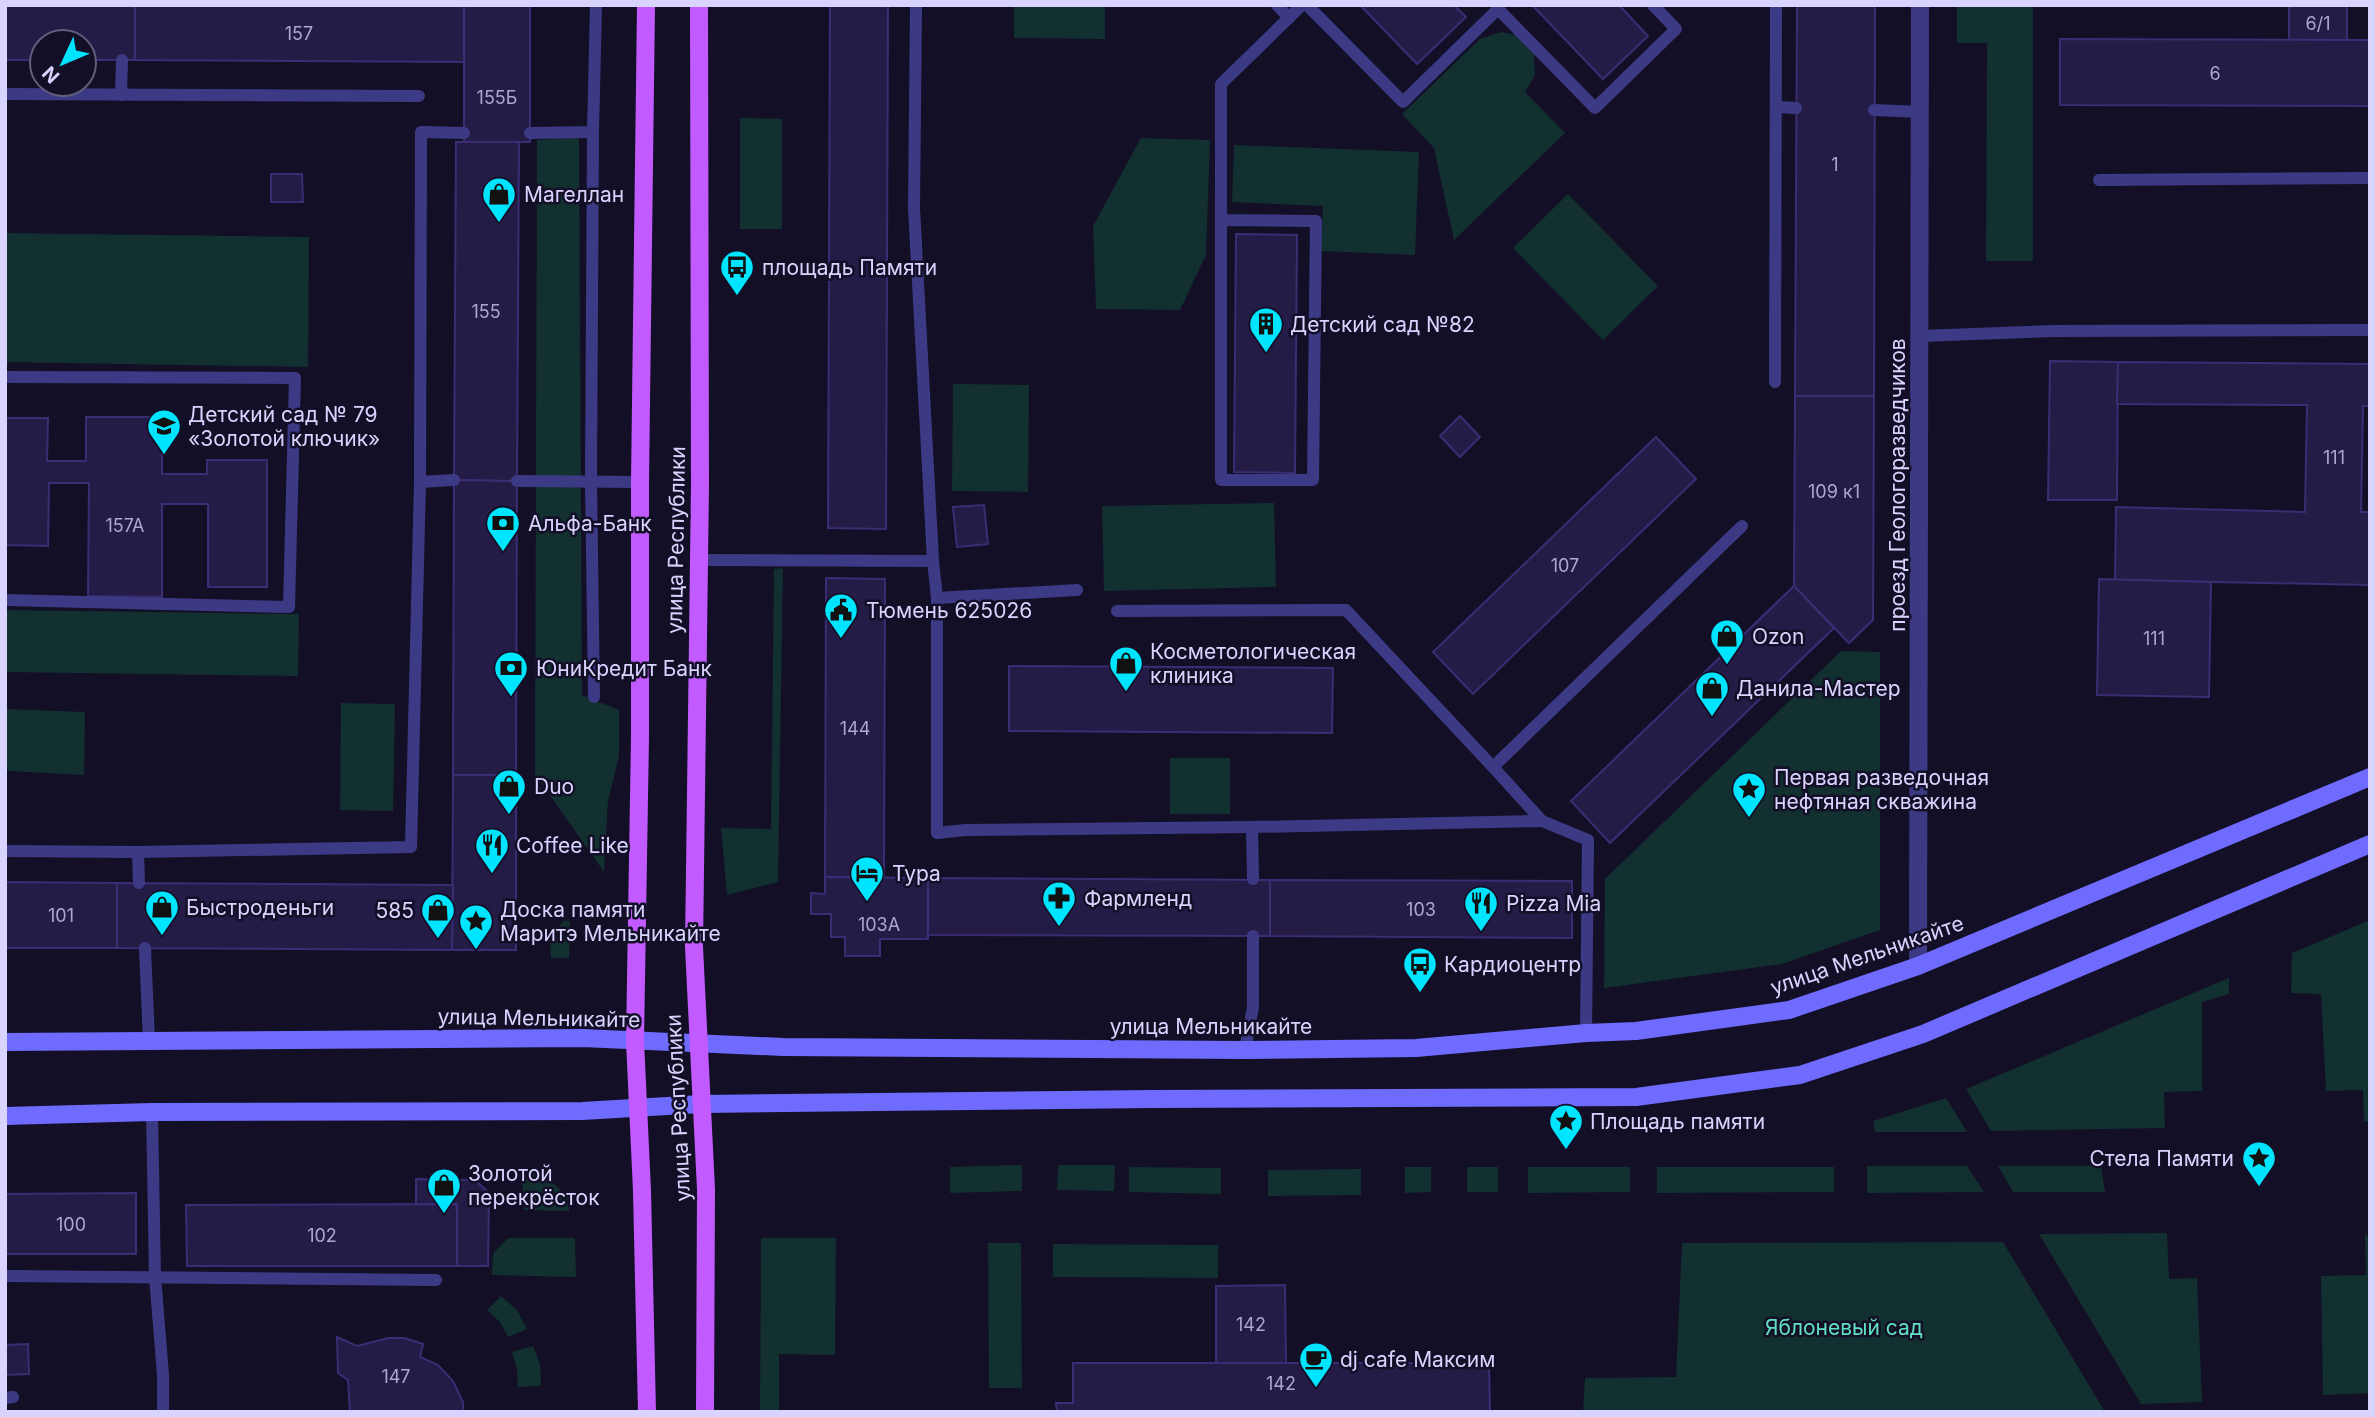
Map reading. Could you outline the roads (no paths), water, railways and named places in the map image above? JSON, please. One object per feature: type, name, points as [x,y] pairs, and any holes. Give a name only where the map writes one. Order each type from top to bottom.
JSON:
[{"type":"main road","name":"улица Республики","points":[[646,5],[635,1041],[647,1412]]},
{"type":"main road","name":"улица Республики","points":[[699,5],[699,560],[694,947],[706,1189],[705,1412]]},
{"type":"main road","name":"улица Мельникайте","points":[[5,1042],[583,1038],[796,1048],[1245,1050],[1416,1048],[1636,1031],[1789,1010],[1919,966],[2370,778]]},
{"type":"main road","points":[[5,1116],[152,1112],[582,1111],[701,1104],[1636,1097],[1800,1075],[1923,1034],[2370,844]]},
{"type":"street","name":"проезд Геологоразведчиков","points":[[1919,966],[1920,5]]},
{"type":"lane","points":[[594,697],[591,480],[596,5]]},
{"type":"lane","points":[[916,5],[914,208],[937,598],[937,833],[1542,821],[1588,840],[1586,1033]]},
{"type":"lane","points":[[1277,5],[1289,18]]},
{"type":"lane","points":[[1221,220],[1316,221],[1313,480],[1221,480],[1221,220],[1221,84],[1302,5]]},
{"type":"lane","points":[[1307,5],[1403,103],[1498,9],[1595,108],[1676,29],[1653,5]]},
{"type":"lane","points":[[1775,382],[1776,5]]},
{"type":"lane","points":[[121,95],[122,60]]},
{"type":"lane","points":[[5,94],[419,96]]},
{"type":"lane","points":[[1777,107],[1796,108]]},
{"type":"lane","points":[[1874,110],[1920,111]]},
{"type":"lane","points":[[5,851],[138,852],[411,847],[420,482],[421,132],[464,132]]},
{"type":"lane","points":[[530,133],[593,132]]},
{"type":"lane","points":[[2099,180],[2370,178]]},
{"type":"lane","points":[[1920,336],[2054,331],[2370,330]]},
{"type":"lane","points":[[5,377],[295,378],[289,607],[5,600]]},
{"type":"lane","points":[[420,482],[454,480]]},
{"type":"lane","points":[[517,481],[640,482]]},
{"type":"lane","points":[[1493,767],[1742,526]]},
{"type":"lane","points":[[699,560],[933,561]]},
{"type":"lane","points":[[937,598],[1077,590]]},
{"type":"lane","points":[[1117,611],[1346,610],[1542,821]]},
{"type":"lane","points":[[1252,827],[1253,880]]},
{"type":"lane","points":[[138,852],[139,883]]},
{"type":"lane","points":[[1245,1050],[1253,1007],[1253,936]]},
{"type":"lane","points":[[145,948],[149,1041]]},
{"type":"lane","points":[[152,1112],[155,1276],[163,1375],[163,1412]]},
{"type":"lane","points":[[5,1276],[436,1280]]},
{"type":"place","name":"Магеллан","points":[[499,224]]},
{"type":"place","name":"площадь Памяти","points":[[737,297]]},
{"type":"place","name":"Детский сад №82","points":[[1266,354]]},
{"type":"place","name":"Детский сад № 79 «Золотой ключик»","points":[[164,456]]},
{"type":"place","name":"Альфа-Банк","points":[[503,553]]},
{"type":"place","name":"Тюмень 625026","points":[[841,640]]},
{"type":"place","name":"Ozon","points":[[1727,666]]},
{"type":"place","name":"Косметологическая клиника","points":[[1126,693]]},
{"type":"place","name":"ЮниКредит Банк","points":[[511,698]]},
{"type":"place","name":"Данила-Мастер","points":[[1712,718]]},
{"type":"place","name":"Duo","points":[[509,816]]},
{"type":"place","name":"Первая разведочная нефтяная скважина","points":[[1749,819]]},
{"type":"place","name":"Coffee Like","points":[[492,875]]},
{"type":"place","name":"Тура","points":[[867,903]]},
{"type":"place","name":"Фармленд","points":[[1059,928]]},
{"type":"place","name":"Pizza Mia","points":[[1481,933]]},
{"type":"place","name":"Быстроденьги","points":[[162,937]]},
{"type":"place","name":"585","points":[[438,940]]},
{"type":"place","name":"Доска памяти Маритэ Мельникайте","points":[[476,951]]},
{"type":"place","name":"Кардиоцентр","points":[[1420,994]]},
{"type":"place","name":"Площадь памяти","points":[[1566,1151]]},
{"type":"place","name":"Стела Памяти","points":[[2259,1188]]},
{"type":"place","name":"Золотой перекрёсток","points":[[444,1215]]},
{"type":"place","name":"dj cafe Максим","points":[[1316,1389]]},
{"type":"park label","name":"Яблоневый сад","points":[[1844,1327]]}]
